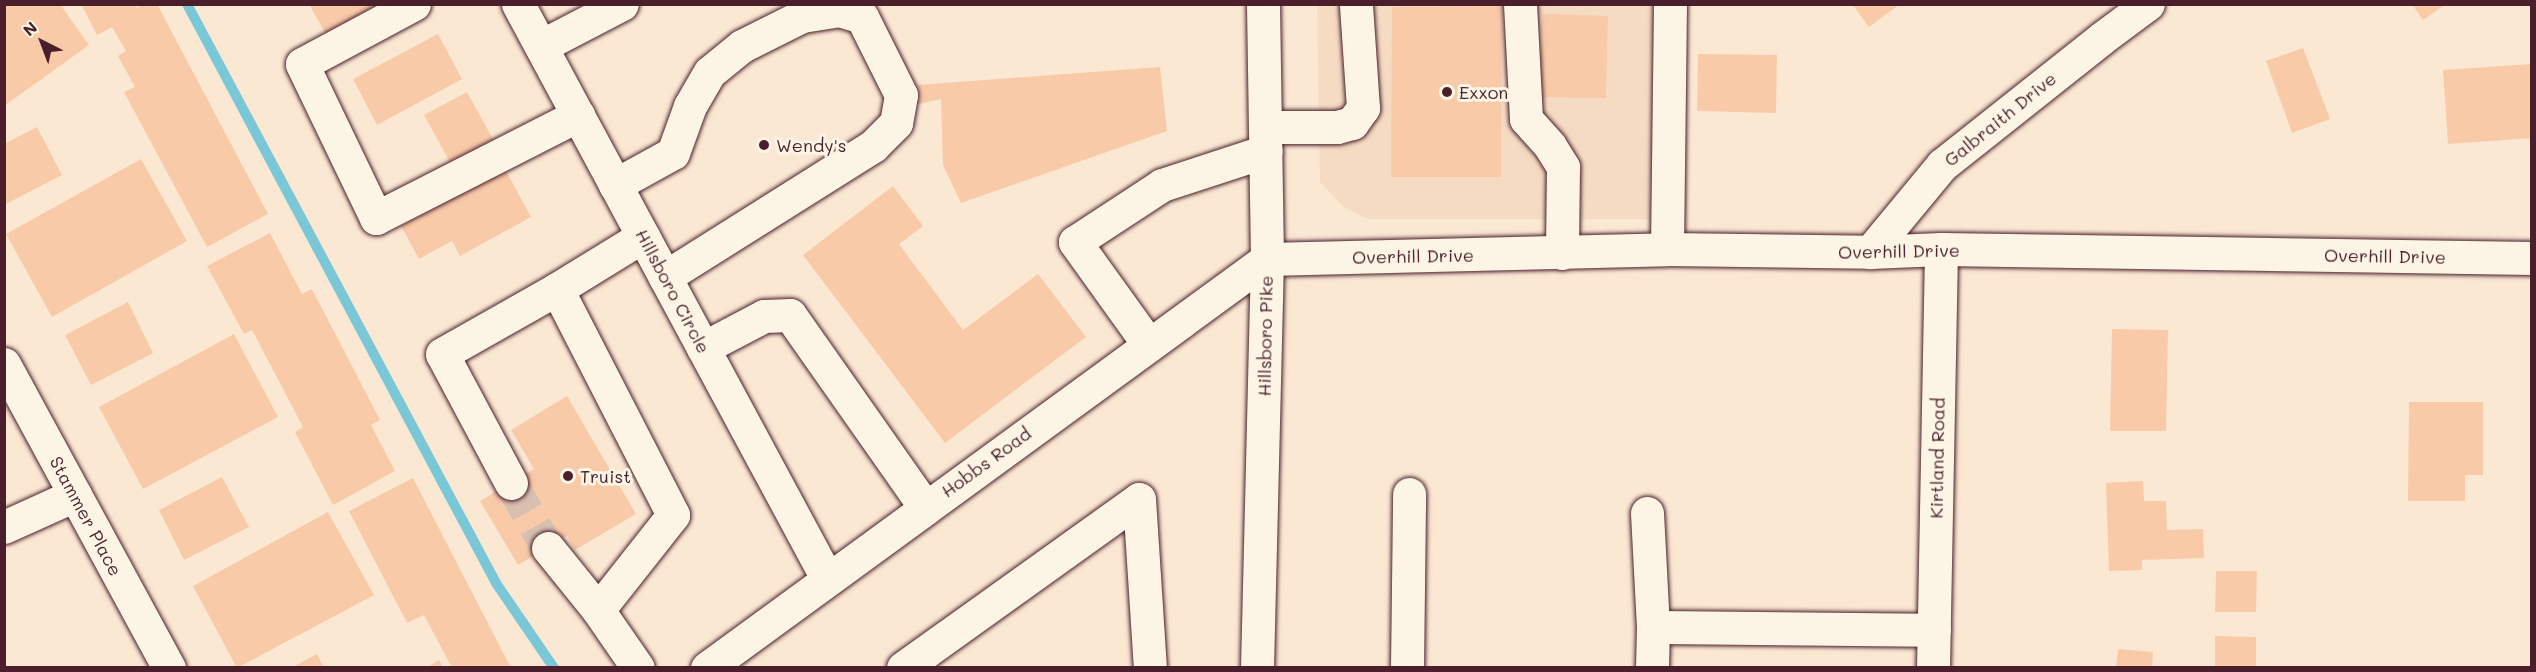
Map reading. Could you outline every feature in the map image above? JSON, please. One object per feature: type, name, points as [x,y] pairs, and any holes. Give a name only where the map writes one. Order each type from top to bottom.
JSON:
[{"type":"street","points":[[414,4],[302,64],[376,218],[578,115]]},
{"type":"street","name":"Hillsboro Circle","points":[[518,4],[827,578]]},
{"type":"street","points":[[541,46],[622,4]]},
{"type":"street","name":"Hillsboro Pike","points":[[1257,668],[1267,259],[1263,4]]},
{"type":"street","points":[[1149,345],[1075,242],[1162,185],[1266,139],[1352,123],[1363,108],[1356,4]]},
{"type":"street","points":[[1520,4],[1526,119],[1550,146],[1563,167],[1562,253]]},
{"type":"street","points":[[1667,249],[1670,4]]},
{"type":"street","name":"Galbraith Drive","points":[[1870,252],[1942,165],[2148,4]]},
{"type":"street","points":[[615,185],[673,153],[690,106],[710,72],[742,46],[802,16],[839,10],[862,17],[901,94],[896,123],[873,146],[665,277]]},
{"type":"street","points":[[511,483],[442,354],[643,236]]},
{"type":"street","name":"Overhill Drive","points":[[1267,259],[1667,249],[1870,252],[1941,249],[2532,258]]},
{"type":"street","name":"Kirtland Road","points":[[1933,668],[1941,249]]},
{"type":"street","name":"Hobbs Road","points":[[707,668],[827,578],[1267,259]]},
{"type":"street","points":[[556,289],[673,515],[598,610]]},
{"type":"street","points":[[703,348],[765,316],[790,315],[925,507]]},
{"type":"street","name":"Stammer Place","points":[[4,364],[169,668]]},
{"type":"street","points":[[1407,668],[1409,494]]},
{"type":"street","points":[[4,526],[75,495]]},
{"type":"street","points":[[903,668],[1139,499],[1150,668]]},
{"type":"street","points":[[1647,513],[1653,627],[1652,668]]},
{"type":"street","points":[[548,548],[598,610],[638,668]]},
{"type":"street","points":[[1653,627],[1934,630]]},
{"type":"shaded area","points":[[1317,5],[1657,5],[1656,219],[1368,219],[1345,208],[1320,182]]},
{"type":"building","points":[[4,4],[60,4],[89,45],[4,106]]},
{"type":"building","points":[[81,4],[135,4],[137,8],[143,4],[157,4],[268,214],[207,247],[124,92],[135,87],[118,56],[126,51],[112,27],[97,35]]},
{"type":"building","points":[[309,4],[393,4],[329,40]]},
{"type":"building","points":[[1852,4],[1900,4],[1869,27]]},
{"type":"building","points":[[2412,4],[2446,4],[2423,20]]},
{"type":"building","name":"Exxon","points":[[1502,6],[1501,177],[1391,177],[1392,7]]},
{"type":"building","points":[[1542,14],[1608,16],[1606,98],[1540,97]]},
{"type":"building","points":[[438,34],[462,79],[377,125],[353,79]]},
{"type":"building","points":[[2303,48],[2330,119],[2292,133],[2266,61]]},
{"type":"building","points":[[1698,54],[1777,55],[1776,113],[1697,111]]},
{"type":"building","points":[[2532,64],[2532,138],[2448,144],[2443,70]]},
{"type":"building","points":[[1160,67],[1167,131],[961,203],[943,165],[941,99],[919,104],[918,85]]},
{"type":"building","points":[[467,92],[494,141],[451,164],[424,115]]},
{"type":"building","points":[[37,127],[62,175],[4,205],[4,144]]},
{"type":"building","points":[[141,159],[187,241],[52,317],[6,234]]},
{"type":"building","points":[[505,169],[531,217],[460,256],[452,241],[419,259],[401,226]]},
{"type":"building","points":[[893,186],[923,226],[899,244],[963,330],[1038,274],[1086,337],[945,443],[803,255]]},
{"type":"building","points":[[270,233],[302,294],[312,289],[380,420],[371,425],[395,471],[333,505],[295,432],[303,427],[252,330],[244,334],[207,266]]},
{"type":"building","points":[[128,302],[153,353],[91,385],[65,335]]},
{"type":"building","points":[[2112,329],[2168,330],[2166,431],[2110,431]]},
{"type":"building","points":[[234,334],[278,417],[143,489],[99,407]]},
{"type":"building","name":"Truist","points":[[567,396],[636,514],[575,550],[567,536],[518,565],[480,501],[534,469],[511,430]]},
{"type":"building","points":[[2409,402],[2483,402],[2483,475],[2465,475],[2465,501],[2408,501]]},
{"type":"building","points":[[222,477],[249,527],[184,560],[159,510]]},
{"type":"building","points":[[413,478],[511,668],[452,668],[424,615],[407,623],[349,511]]},
{"type":"building","points":[[2143,481],[2144,501],[2166,501],[2167,530],[2203,529],[2204,558],[2142,560],[2142,570],[2109,571],[2106,483]]},
{"type":"building","points":[[328,512],[374,595],[237,668],[193,586]]},
{"type":"building","points":[[2216,571],[2257,571],[2256,612],[2215,612]]},
{"type":"building","points":[[2215,636],[2256,637],[2256,668],[2215,668]]},
{"type":"building","points":[[2118,649],[2153,652],[2152,668],[2116,668]]},
{"type":"building","points":[[317,654],[324,668],[291,668]]},
{"type":"building","points":[[439,660],[443,668],[426,668]]},
{"type":"waterway","points":[[187,4],[496,583],[554,668]]},
{"type":"tunnel","points":[[511,483],[548,548]]},
{"type":"place","name":"Exxon","points":[[1447,92]]},
{"type":"place","name":"Wendy's","points":[[764,145]]},
{"type":"place","name":"Truist","points":[[568,476]]}]
